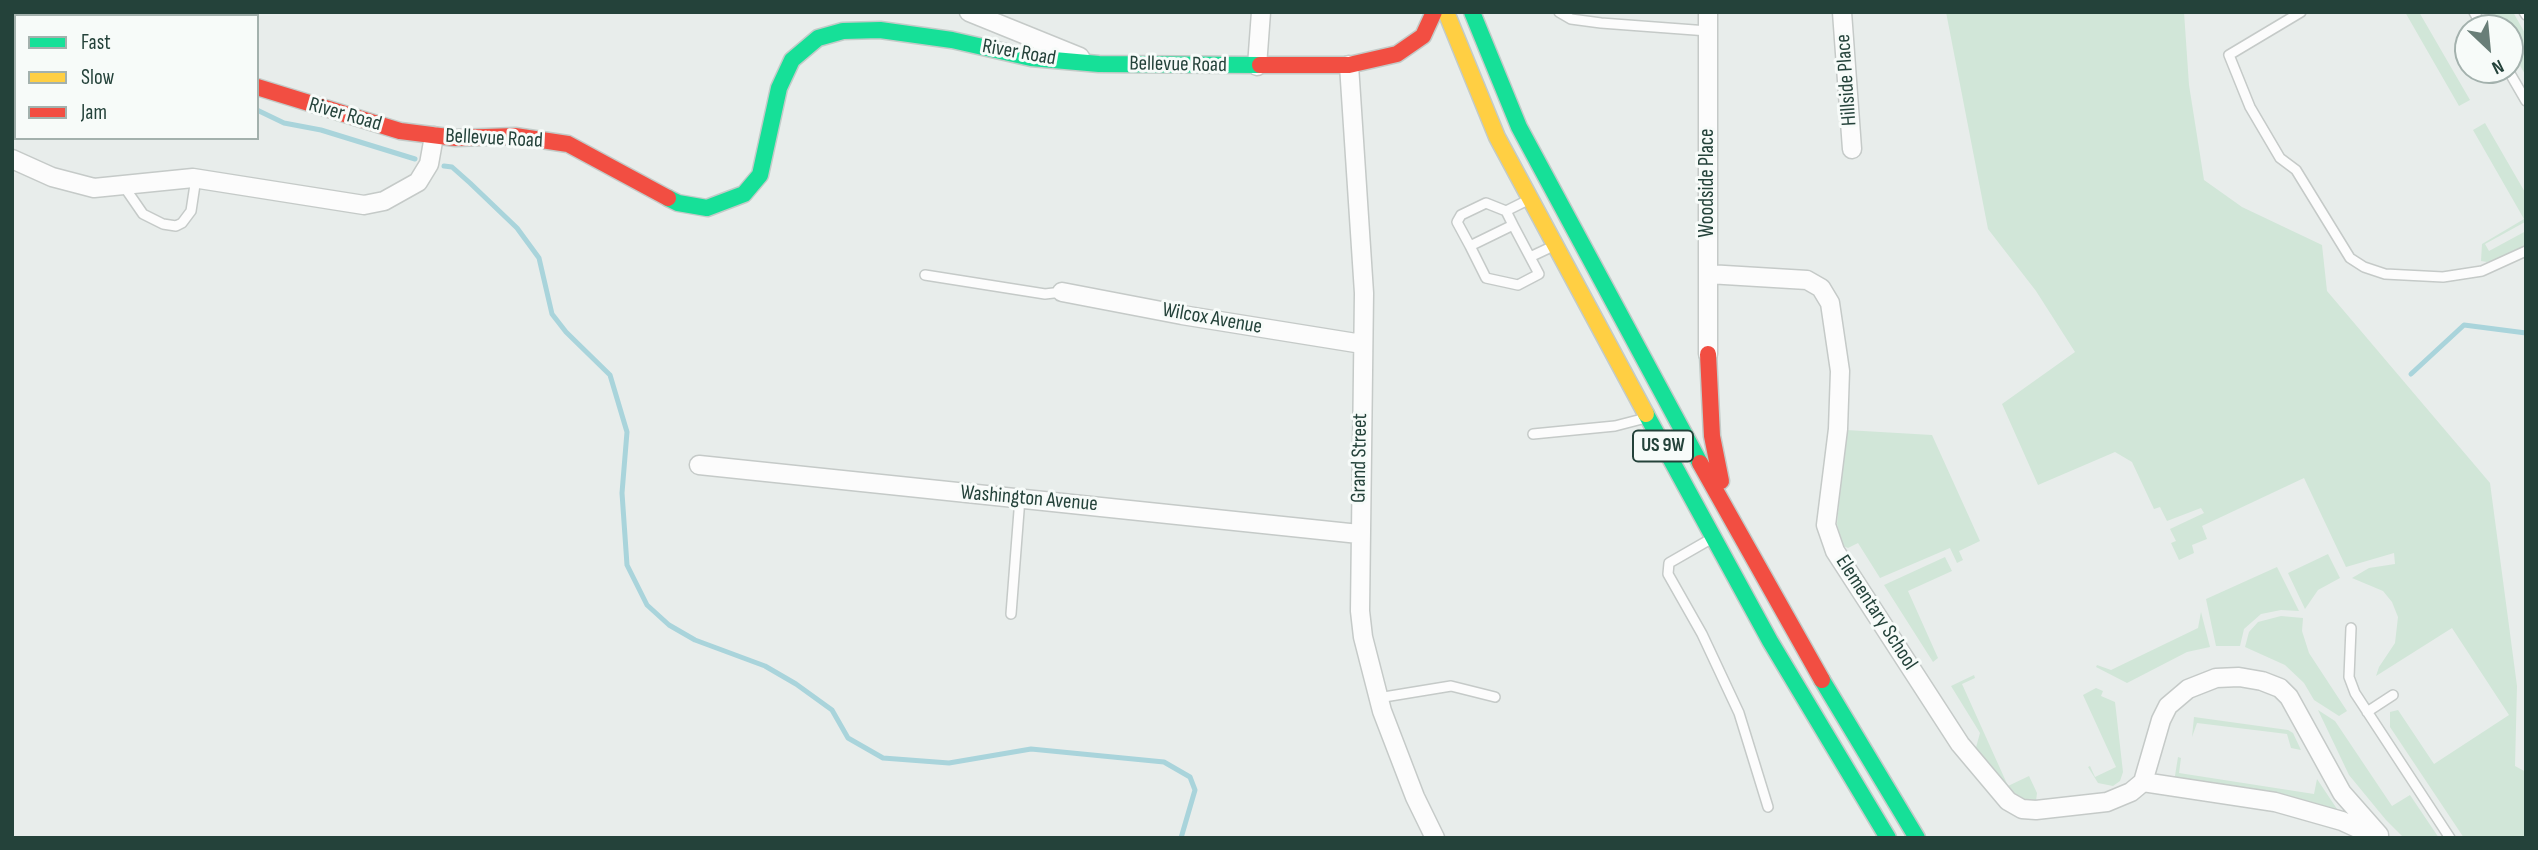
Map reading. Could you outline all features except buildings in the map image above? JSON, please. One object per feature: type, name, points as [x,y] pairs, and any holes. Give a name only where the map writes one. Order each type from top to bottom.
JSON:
[{"type":"main road","name":"Bellevue Road","points":[[1099,64],[1349,65],[1396,54],[1423,36],[1434,12]]},
{"type":"main road","name":"US 9W","points":[[1446,12],[1497,137],[1528,200],[1803,699],[1888,838]]},
{"type":"main road","name":"US 9W","points":[[1472,12],[1519,127],[1653,377],[1824,687],[1917,838]]},
{"type":"main road","name":"Bellevue Road","points":[[434,136],[515,136],[568,145],[678,203],[707,208],[744,194],[760,175],[779,88],[792,60],[807,45],[843,30],[880,30],[940,39]]},
{"type":"main road","name":"River Road","points":[[940,39],[1031,58],[1099,64]]},
{"type":"main road","name":"River Road","points":[[259,88],[374,124],[434,136]]},
{"type":"main road","points":[[1653,377],[1665,384],[1684,385],[1698,377],[1708,354]]},
{"type":"main road","points":[[1708,354],[1716,459],[1740,535]]},
{"type":"street","points":[[969,12],[991,17],[1099,64]]},
{"type":"street","points":[[1257,66],[1261,12]]},
{"type":"street","name":"Hillside Place","points":[[1842,12],[1852,149]]},
{"type":"street","name":"Woodside Place","points":[[1708,21],[1708,354]]},
{"type":"street","name":"Grand Street","points":[[1349,65],[1364,293],[1359,534],[1363,637],[1378,698],[1415,797],[1435,838]]},
{"type":"street","name":"Bellevue Road","points":[[12,159],[52,177],[94,188],[196,178],[364,205],[384,201],[418,182],[429,164],[434,136]]},
{"type":"street","name":"Elementary School","points":[[1708,274],[1807,280],[1821,288],[1830,303],[1838,346],[1840,401],[1826,525],[1835,551],[1960,744],[1987,779],[2008,801],[2022,808],[2036,810],[2107,802],[2131,792],[2143,782]]},
{"type":"street","name":"Wilcox Avenue","points":[[1062,292],[1182,315],[1362,344]]},
{"type":"street","name":"Washington Avenue","points":[[699,465],[1359,534]]},
{"type":"street","points":[[2239,677],[2280,688],[2289,696],[2342,793],[2381,838],[2342,821],[2275,802],[2143,782],[2164,713],[2188,689],[2216,678],[2239,677]]},
{"type":"lane","points":[[1559,12],[1571,19],[1601,23],[1708,21]]},
{"type":"lane","points":[[2301,12],[2229,55],[2250,107],[2280,159],[2296,170],[2350,258],[2381,273],[2443,277],[2482,271],[2526,251]]},
{"type":"lane","points":[[2516,84],[2526,101]]},
{"type":"lane","points":[[122,184],[143,214],[151,220],[176,226],[188,218],[191,211],[196,178]]},
{"type":"lane","points":[[1506,211],[1528,200]]},
{"type":"lane","points":[[1486,202],[1506,211],[1539,274],[1518,285],[1486,278],[1457,222],[1461,215],[1486,202]]},
{"type":"lane","points":[[1470,246],[1513,225]]},
{"type":"lane","points":[[1530,257],[1553,246]]},
{"type":"lane","points":[[925,275],[1045,294],[1062,292]]},
{"type":"lane","points":[[1533,434],[1615,426],[1647,418]]},
{"type":"lane","points":[[1011,614],[1020,498]]},
{"type":"lane","points":[[1713,537],[1669,563],[1668,574],[1702,634],[1739,713],[1768,807]]},
{"type":"lane","points":[[2351,628],[2349,677],[2355,693],[2450,838]]},
{"type":"lane","points":[[1378,698],[1451,686],[1495,697]]},
{"type":"lane","points":[[2367,712],[2393,695]]},
{"type":"green space","points":[[1946,12],[2184,12],[2189,85],[2204,180],[2242,207],[2322,245],[2327,291],[2490,483],[2517,686],[2515,766],[2526,772],[2526,838],[2464,838],[2390,727],[2390,712],[2398,710],[2434,764],[2509,715],[2452,628],[2376,676],[2395,643],[2398,617],[2392,602],[2383,591],[2352,578],[2369,568],[2395,564],[2394,553],[2346,567],[2304,478],[2202,526],[2207,539],[2192,545],[2194,553],[2179,560],[2171,543],[2176,541],[2170,529],[2204,513],[2201,508],[2167,521],[2160,507],[2154,509],[2132,462],[2115,452],[2038,485],[2002,404],[2075,352],[2036,291],[1988,229]]},
{"type":"green space","points":[[2405,12],[2419,12],[2454,72],[2454,84],[2461,84],[2470,100],[2459,106]]},
{"type":"green space","points":[[2490,12],[2514,14],[2491,14]]},
{"type":"green space","points":[[2524,31],[2526,35],[2526,76],[2524,72]]},
{"type":"green space","points":[[2485,123],[2526,194],[2525,222],[2485,244],[2489,251],[2526,231],[2526,245],[2516,252],[2487,262],[2481,261],[2482,244],[2524,219],[2473,130]]},
{"type":"green space","points":[[1846,430],[1932,435],[1980,541],[1959,551],[1963,560],[1957,563],[1950,548],[1880,578],[1858,543],[1848,548],[1843,546],[1837,524]]},
{"type":"green space","points":[[2328,554],[2340,578],[2318,590],[2305,609],[2288,573]]},
{"type":"green space","points":[[1945,557],[1952,571],[1908,591],[1938,658],[1933,662],[1884,585]]},
{"type":"green space","points":[[2277,567],[2299,611],[2281,610],[2261,614],[2244,629],[2240,646],[2216,646],[2206,599]]},
{"type":"green space","points":[[2201,612],[2210,647],[2187,652],[2127,683],[2096,667],[2097,665],[2111,670],[2198,628]]},
{"type":"green space","points":[[2281,616],[2303,618],[2302,631],[2309,653],[2347,711],[2339,716],[2314,700],[2304,683],[2285,665],[2245,647],[2249,632],[2258,622]]},
{"type":"green space","points":[[1974,675],[1975,678],[1962,684],[2008,786],[2029,776],[2037,793],[2036,801],[2023,799],[2007,790],[1975,751],[1980,733],[1951,686]]},
{"type":"green space","points":[[2096,688],[2103,691],[2101,696],[2115,702],[2123,772],[2120,781],[2113,786],[2098,783],[2088,767],[2090,766],[2095,777],[2116,767],[2083,695]]},
{"type":"green space","points":[[2318,710],[2335,721],[2392,806],[2410,795],[2439,838],[2404,838],[2386,820],[2349,775]]},
{"type":"green space","points":[[2194,717],[2288,730],[2293,733],[2301,750],[2291,748],[2287,734],[2197,723],[2192,737]]},
{"type":"green space","points":[[2178,757],[2181,758],[2179,773],[2314,794],[2317,779],[2339,812],[2174,782]]},
{"type":"waterway","points":[[259,111],[284,123],[321,130],[415,159]]},
{"type":"waterway","points":[[444,166],[452,167],[517,228],[539,258],[552,314],[566,332],[610,375],[627,432],[622,493],[627,565],[647,605],[669,625],[695,640],[765,666],[796,684],[832,710],[848,738],[883,758],[949,763],[1031,749],[1164,762],[1190,777],[1195,790],[1181,838]]},
{"type":"waterway","points":[[2411,374],[2464,325],[2526,333]]},
{"type":"traffic: fast","points":[[1472,12],[1519,127],[1700,463]]},
{"type":"traffic: fast","points":[[668,198],[678,203],[707,208],[744,194],[760,175],[779,88],[792,60],[818,38],[843,31],[880,30],[952,40],[1031,58],[1099,64],[1260,65]]},
{"type":"traffic: fast","points":[[1646,414],[1770,641],[1888,838]]},
{"type":"traffic: fast","points":[[1822,680],[1917,838]]},
{"type":"traffic: slow","points":[[1446,12],[1497,137],[1646,414]]},
{"type":"traffic: jam","points":[[1260,65],[1349,65],[1397,54],[1423,36],[1434,12]]},
{"type":"traffic: jam","points":[[259,88],[400,131],[456,138],[515,136],[568,144],[668,198]]},
{"type":"traffic: jam","points":[[1708,354],[1712,436],[1721,481]]},
{"type":"traffic: jam","points":[[1700,463],[1822,680]]}]
